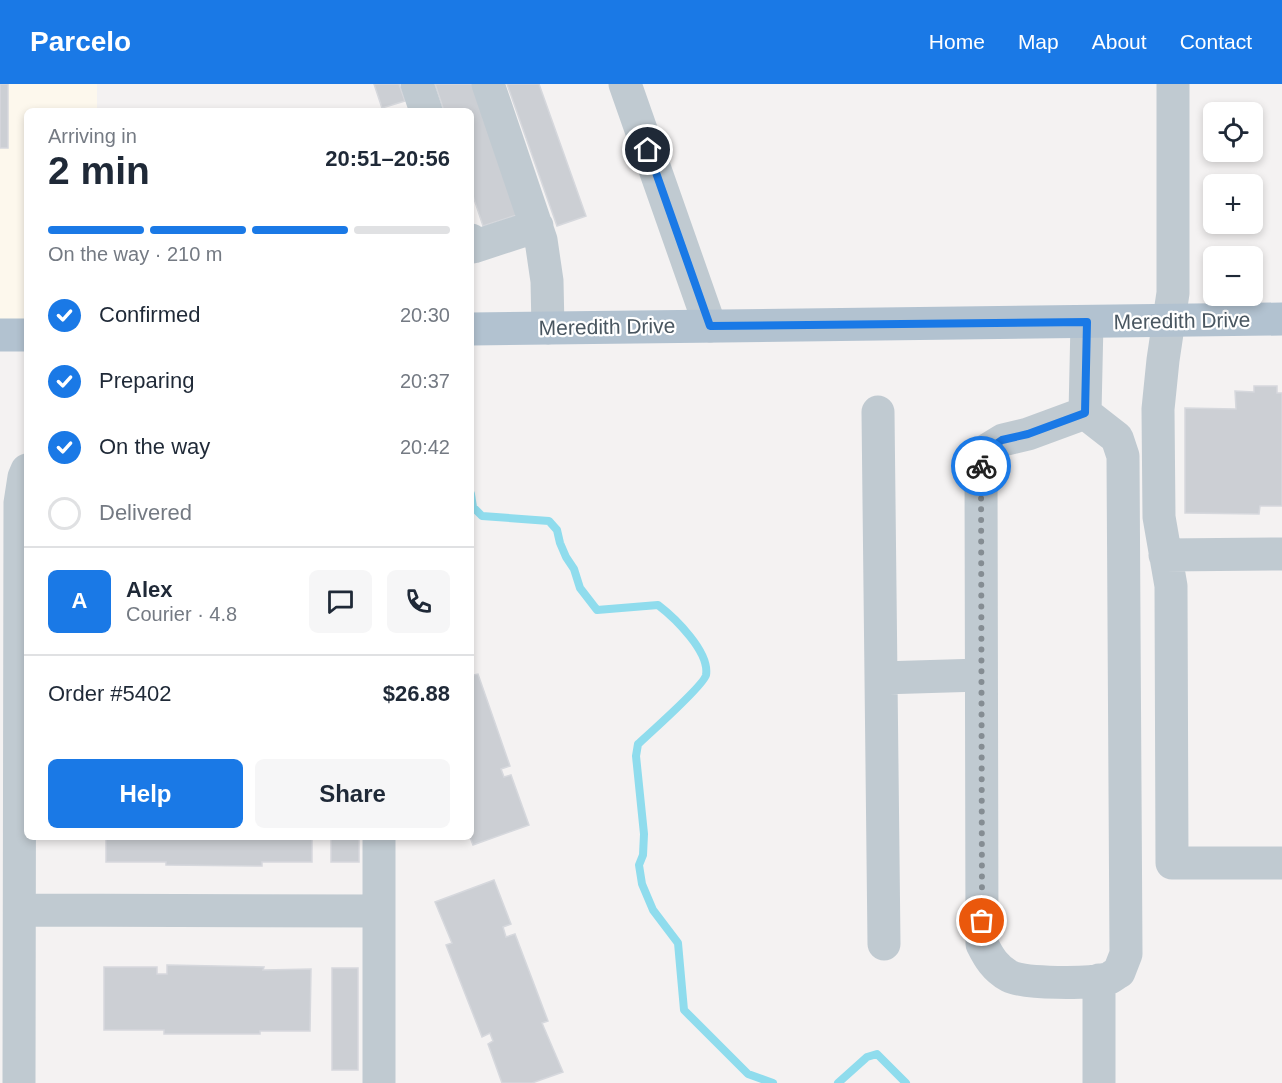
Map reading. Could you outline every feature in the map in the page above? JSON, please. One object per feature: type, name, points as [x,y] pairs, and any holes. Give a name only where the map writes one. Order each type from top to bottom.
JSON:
[{"type":"main road","name":"Meredith Drive","points":[[474,329],[1282,319]]},
{"type":"main road","points":[[0,335],[24,335]]},
{"type":"street","points":[[417,84],[425,108]]},
{"type":"street","points":[[488,84],[537,226],[545,263],[548,328]]},
{"type":"street","points":[[625,84],[710,326]]},
{"type":"street","points":[[1173,84],[1173,293],[1158,409],[1159,517],[1171,586],[1172,863],[1282,863]]},
{"type":"street","points":[[474,247],[537,226]]},
{"type":"street","points":[[1085,413],[1087,322]]},
{"type":"street","points":[[878,412],[884,944]]},
{"type":"street","points":[[1085,413],[1117,438],[1123,456],[1127,944],[1119,972],[1107,979],[1033,982],[1010,977],[989,959],[982,944],[981,465],[986,451],[1002,440],[1028,434],[1085,413]]},
{"type":"street","points":[[19,1083],[23,572],[20,503],[24,477]]},
{"type":"street","points":[[1166,555],[1282,554]]},
{"type":"street","points":[[881,678],[981,675]]},
{"type":"street","points":[[379,840],[379,1083]]},
{"type":"street","points":[[20,910],[379,911]]},
{"type":"street","points":[[1099,980],[1099,1083]]},
{"type":"shaded area","points":[[0,84],[97,84],[97,108],[24,108],[24,335],[0,335]]},
{"type":"building","points":[[0,84],[8,84],[8,148],[0,148]]},
{"type":"building","points":[[374,84],[399,84],[405,101],[382,108]]},
{"type":"building","points":[[435,84],[473,84],[517,215],[483,226],[474,199],[474,108],[443,108]]},
{"type":"building","points":[[507,84],[539,84],[586,216],[557,226]]},
{"type":"building","points":[[1254,386],[1277,386],[1277,393],[1282,393],[1282,506],[1260,506],[1259,514],[1185,513],[1185,408],[1236,409],[1235,391],[1254,392]]},
{"type":"building","points":[[478,674],[510,766],[501,769],[504,777],[511,775],[529,825],[473,845],[471,840],[474,840],[474,675]]},
{"type":"building","points":[[106,840],[312,840],[312,862],[262,862],[262,866],[106,862]]},
{"type":"building","points":[[331,840],[359,840],[359,862],[331,862]]},
{"type":"building","points":[[494,880],[511,924],[503,927],[506,937],[515,934],[548,1021],[542,1023],[563,1072],[532,1083],[502,1083],[488,1044],[493,1041],[490,1033],[482,1037],[446,945],[452,943],[435,902]]},
{"type":"building","points":[[167,965],[264,967],[263,970],[311,969],[310,1031],[260,1031],[260,1034],[164,1034],[164,1030],[104,1030],[104,967],[157,967],[157,974],[167,974]]},
{"type":"building","points":[[332,968],[358,968],[358,1070],[332,1070]]},
{"type":"waterway","points":[[474,508],[482,516],[549,521],[557,530],[560,543],[574,569],[580,588],[597,610],[658,605],[690,636],[703,656],[706,666],[706,675],[703,680],[638,744],[636,756],[644,834],[643,855],[639,865],[642,884],[653,910],[678,943],[684,1010],[748,1074],[773,1083]]},
{"type":"waterway","points":[[838,1083],[867,1057],[877,1054],[906,1083]]},
{"type":"way so far","points":[[981,466],[982,921]]},
{"type":"route","points":[[648,150],[710,326],[1087,322],[1085,413],[1028,434],[1002,440],[986,451],[981,466]]}]
